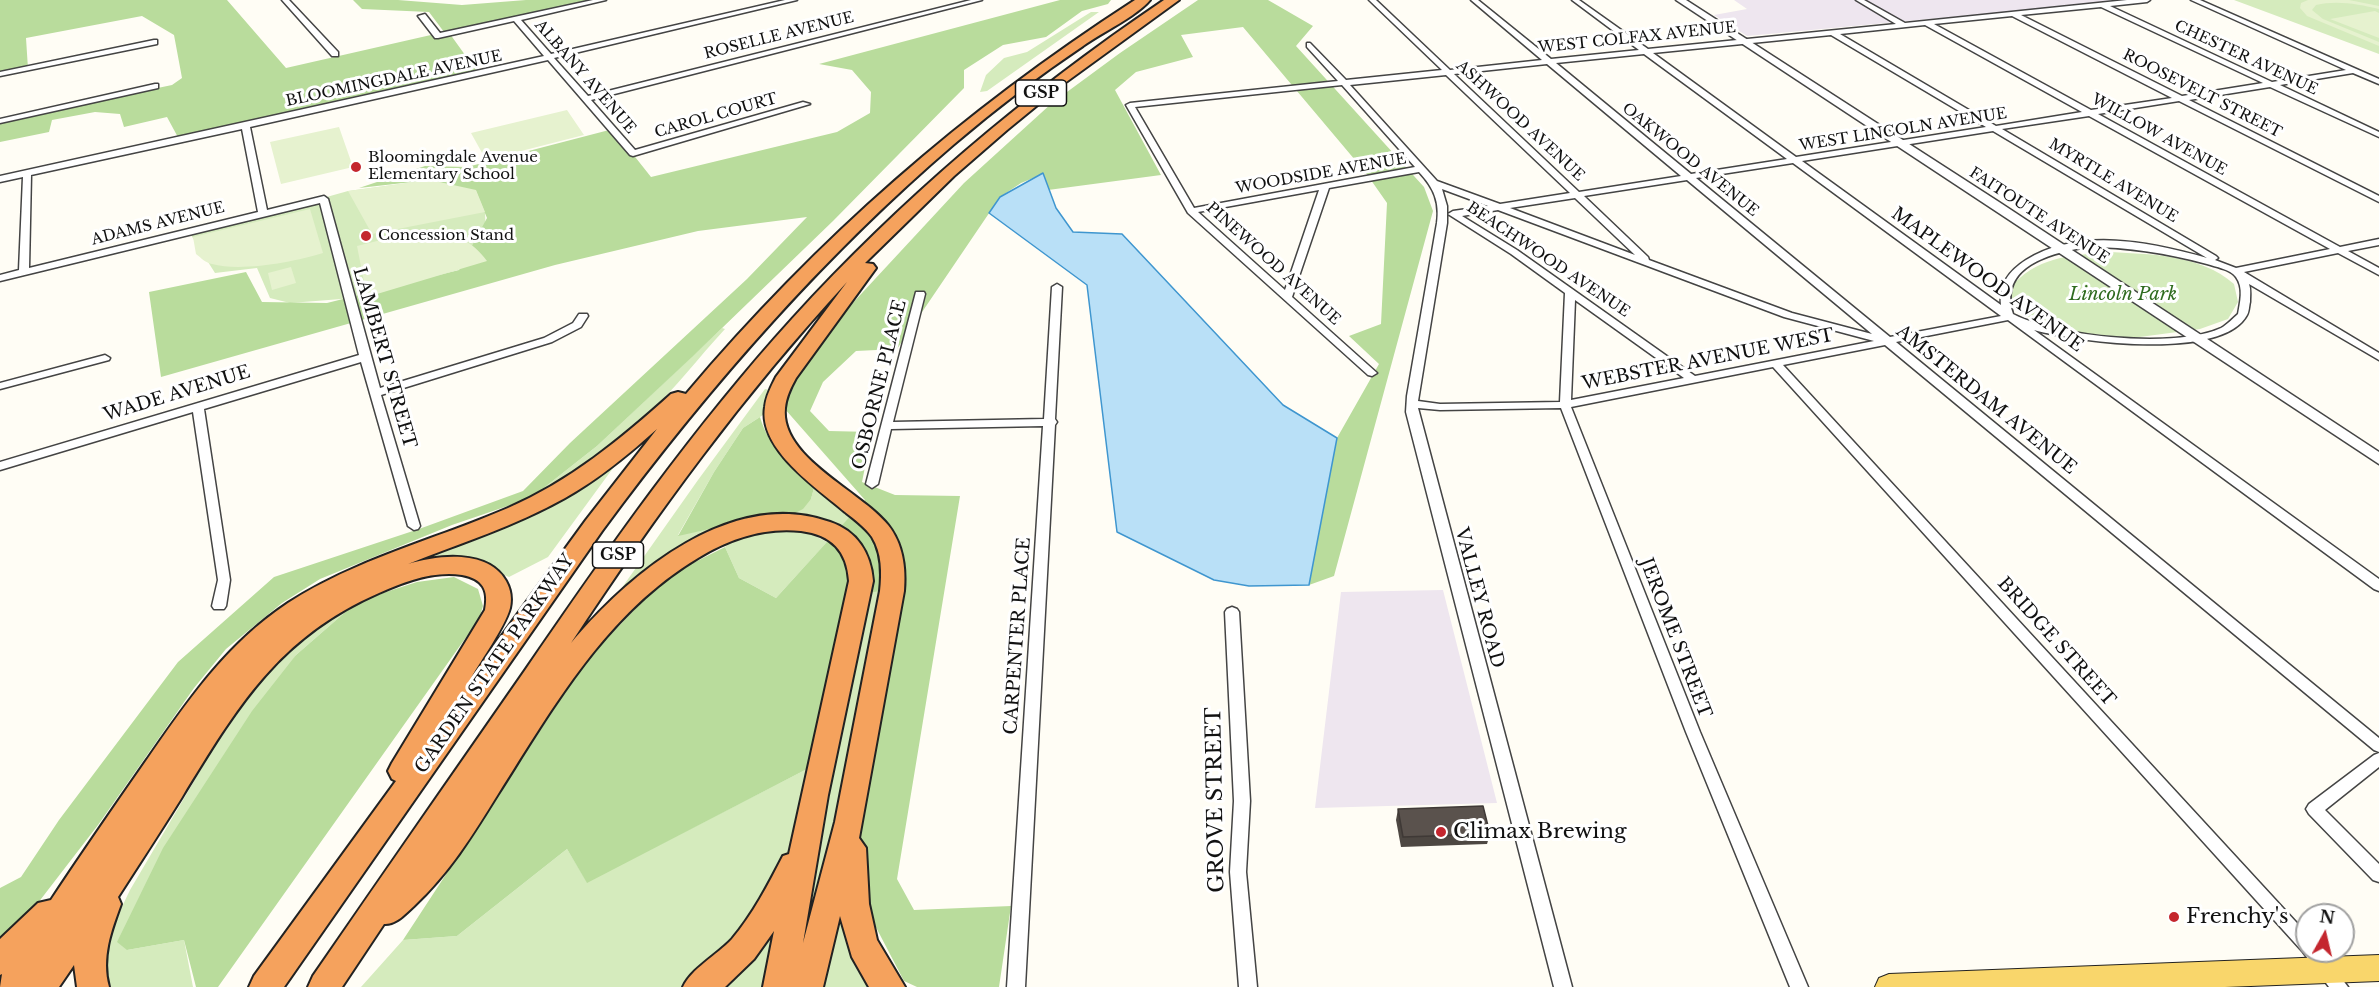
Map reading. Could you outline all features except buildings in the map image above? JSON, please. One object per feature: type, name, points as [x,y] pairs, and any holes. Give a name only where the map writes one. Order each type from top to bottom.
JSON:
[{"type":"highway","name":"GARDEN STATE PARKWAY","points":[[265,987],[613,500],[675,420],[763,320],[870,211],[966,126],[1063,53],[1144,0]]},
{"type":"highway","name":"GSP","points":[[324,987],[573,620],[680,469],[775,351],[860,258],[919,198],[973,149],[1035,97],[1095,52],[1173,0]]},
{"type":"highway","points":[[889,987],[873,968],[858,929],[851,876],[850,838],[854,802],[892,591],[892,554],[885,538],[873,524],[786,447],[776,428],[775,404],[778,390],[786,377],[919,198]]},
{"type":"highway","points":[[12,987],[93,862],[215,684],[235,661],[270,630],[309,602],[346,581],[501,521],[574,483],[630,442],[763,320]]},
{"type":"highway","points":[[355,941],[437,864],[576,654],[614,610],[653,576],[688,553],[722,536],[766,524],[796,522],[831,531],[845,539],[855,551],[860,565],[859,589],[811,812],[779,987]]},
{"type":"highway","points":[[41,987],[231,699],[259,663],[285,638],[349,597],[400,575],[421,569],[452,566],[470,567],[484,572],[494,580],[499,591],[499,604],[494,619],[296,944]]},
{"type":"highway","points":[[807,987],[854,802]]},
{"type":"highway","points":[[699,987],[730,963],[764,922],[795,860],[811,812]]},
{"type":"highway","points":[[93,987],[90,972],[95,938],[111,892],[132,850]]},
{"type":"highway","points":[[0,960],[49,913],[93,862]]},
{"type":"main road","points":[[1889,987],[2379,968]]},
{"type":"street","points":[[285,0],[335,54]]},
{"type":"street","points":[[422,16],[438,36],[603,0]]},
{"type":"street","name":"BLOOMINGDALE AVENUE","points":[[0,179],[551,58],[794,0]]},
{"type":"street","name":"ROSELLE AVENUE","points":[[586,99],[979,0]]},
{"type":"street","name":"ASHWOOD AVENUE","points":[[1372,0],[1649,263]]},
{"type":"street","name":"OAKWOOD AVENUE","points":[[1474,0],[1888,340]]},
{"type":"street","name":"MAPLEWOOD AVENUE","points":[[1575,0],[2379,586]]},
{"type":"street","name":"FAITOUTE AVENUE","points":[[1680,0],[2063,249],[2379,459]]},
{"type":"street","points":[[1859,0],[1902,24]]},
{"type":"street","points":[[2034,0],[2053,9]]},
{"type":"street","name":"WEST COLFAX AVENUE","points":[[1130,105],[2147,0]]},
{"type":"street","points":[[2194,0],[2379,82]]},
{"type":"street","name":"CHESTER AVENUE","points":[[2102,4],[2379,135]]},
{"type":"street","name":"ROOSEVELT STREET","points":[[2013,14],[2379,199]]},
{"type":"street","name":"ALBANY AVENUE","points":[[517,20],[633,153]]},
{"type":"street","name":"WILLOW AVENUE","points":[[1925,22],[2379,272]]},
{"type":"street","name":"MYRTLE AVENUE","points":[[1832,32],[2379,357]]},
{"type":"street","points":[[0,74],[154,42]]},
{"type":"street","name":"BEACHWOOD AVENUE","points":[[1310,45],[1434,183],[1450,214],[1570,292],[1694,381]]},
{"type":"street","name":"WEST LINCOLN AVENUE","points":[[1450,214],[1580,196],[2354,71]]},
{"type":"street","points":[[0,121],[155,86]]},
{"type":"street","name":"CAROL COURT","points":[[633,153],[806,104]]},
{"type":"street","name":"PINEWOOD AVENUE","points":[[1130,105],[1191,211],[1372,373]]},
{"type":"street","points":[[245,125],[263,213]]},
{"type":"street","name":"WOODSIDE AVENUE","points":[[1191,211],[1421,169]]},
{"type":"street","points":[[24,272],[27,173]]},
{"type":"street","name":"AMSTERDAM AVENUE","points":[[1434,183],[1788,315],[1888,340],[2379,746]]},
{"type":"street","points":[[1287,298],[1325,187]]},
{"type":"street","name":"ADAMS AVENUE","points":[[0,278],[324,199]]},
{"type":"street","name":"LAMBERT STREET","points":[[324,199],[365,357],[414,526]]},
{"type":"street","name":"VALLEY ROAD","points":[[1450,214],[1411,404],[1413,420],[1563,987]]},
{"type":"street","points":[[2235,272],[2246,289],[2246,306],[2243,313],[2230,326],[2199,339],[2154,342],[2101,339],[2045,330],[2009,317],[2004,304],[2004,294],[2012,277],[2027,263],[2063,249],[2100,244],[2142,247],[2187,255],[2235,272],[2379,242]]},
{"type":"street","name":"CARPENTER PLACE","points":[[1016,987],[1051,422],[1057,287]]},
{"type":"street","name":"JEROME STREET","points":[[1570,292],[1565,405],[1693,732],[1798,987]]},
{"type":"street","name":"OSBORNE PLACE","points":[[872,484],[920,294]]},
{"type":"street","points":[[376,393],[548,340],[577,325],[583,316]]},
{"type":"street","name":"WEBSTER AVENUE WEST","points":[[1411,404],[1440,407],[1565,405],[2009,317]]},
{"type":"street","name":"WADE AVENUE","points":[[0,466],[365,357]]},
{"type":"street","points":[[0,386],[105,358]]},
{"type":"street","name":"BRIDGE STREET","points":[[1776,364],[2295,933]]},
{"type":"street","points":[[198,408],[224,580],[219,606]]},
{"type":"street","points":[[887,426],[1051,422]]},
{"type":"street","name":"GROVE STREET","points":[[1232,612],[1242,801],[1239,872],[1248,987]]},
{"type":"street","points":[[2379,759],[2314,809],[2379,875]]},
{"type":"shaded area","points":[[1734,0],[2133,0],[1747,36],[1714,15],[1747,9]]},
{"type":"shaded area","points":[[1443,590],[1497,803],[1315,808],[1341,592]]},
{"type":"green space","points":[[0,0],[227,0],[286,68],[444,32],[429,12],[362,9],[353,0],[398,0],[462,5],[526,0],[597,0],[450,34],[478,73],[180,141],[167,117],[124,127],[120,114],[95,112],[52,120],[49,132],[0,142],[0,121],[172,85],[182,78],[174,35],[142,16],[26,38],[28,69],[0,74]]},
{"type":"green space","points":[[1060,0],[1111,0],[1108,4],[1082,11],[1046,37],[1003,45],[964,70],[964,88],[833,221],[597,446],[531,498],[452,525],[320,579],[282,603],[226,649],[194,688],[98,825],[31,912],[0,941],[0,888],[21,877],[59,820],[178,662],[274,577],[419,529],[523,491],[570,443],[747,279],[807,217],[698,231],[555,265],[161,377],[149,292],[246,272],[262,302],[327,303],[459,270],[487,218],[476,191],[430,180],[359,188],[425,166],[467,167],[613,129],[651,177],[837,132],[870,113],[871,92],[852,70],[819,64]]},
{"type":"green space","points":[[1198,0],[1268,0],[1313,26],[1296,46],[1424,187],[1433,211],[1334,576],[1309,585],[1337,438],[1379,364],[1349,336],[1381,324],[1387,203],[1366,173],[1243,27],[1181,35],[1193,57],[1136,72],[1115,90],[1161,175],[1048,190],[1043,174],[1021,183],[1000,197],[897,349],[856,351],[823,382],[810,411],[829,431],[872,432],[862,482],[895,495],[960,496],[897,879],[914,910],[1011,906],[999,987],[917,987],[904,981],[867,910],[854,802],[880,591],[867,593],[825,688],[807,769],[587,883],[567,849],[457,936],[403,940],[604,633],[612,633],[667,576],[725,547],[739,578],[776,598],[865,500],[784,408],[811,348],[964,183],[1052,103]]},
{"type":"green space","points":[[2234,0],[2379,0],[2379,54]]},
{"type":"green space","points":[[2308,0],[2349,0],[2379,6],[2379,9],[2356,4],[2331,3],[2316,5],[2312,10],[2323,19],[2379,42],[2379,46],[2307,16],[2300,8],[2301,3]]},
{"type":"green space","points":[[2375,11],[2379,13],[2379,38],[2330,19]]},
{"type":"green space","points":[[1091,12],[1099,12],[987,91],[980,92],[986,75],[1004,58],[1027,52]]},
{"type":"green space","points":[[567,110],[584,135],[486,160],[471,133]]},
{"type":"green space","points":[[339,127],[353,167],[281,184],[270,142]]},
{"type":"green space","points":[[430,180],[476,190],[485,212],[487,261],[367,297],[290,303],[270,298],[257,268],[215,273],[191,235],[348,191]]},
{"type":"green space","points":[[430,180],[476,190],[485,212],[372,234],[348,191]]},
{"type":"green space","points":[[310,209],[323,253],[283,263],[238,267],[210,263],[196,254],[193,237]]},
{"type":"green space","points":[[433,234],[463,240],[476,248],[487,261],[367,297],[357,246],[393,237]]},
{"type":"green space","name":"Lincoln Park","points":[[2107,252],[2157,255],[2190,261],[2206,267],[2221,274],[2234,284],[2238,302],[2228,319],[2200,329],[2132,338],[2073,332],[2043,324],[2023,314],[2009,300],[2009,289],[2019,278],[2041,264],[2066,257]]},
{"type":"green space","points":[[291,267],[296,283],[272,290],[268,273]]},
{"type":"green space","points":[[722,328],[725,329],[677,384],[634,427],[592,460],[531,498],[597,446]]},
{"type":"green space","points":[[765,389],[770,390],[763,415],[743,428],[714,472],[678,535],[735,524],[626,589],[621,589],[698,480]]},
{"type":"green space","points":[[760,417],[775,447],[814,488],[811,499],[803,509],[793,514],[773,515],[678,536],[714,472],[743,428]]},
{"type":"green space","points":[[611,463],[616,464],[548,557],[509,577],[499,573],[417,564],[415,561]]},
{"type":"green space","points":[[814,488],[863,528],[882,578],[826,875],[796,987],[786,987],[832,757],[830,523],[815,518],[773,515],[781,514],[811,499]]},
{"type":"green space","points":[[780,530],[809,533],[827,542],[776,598],[739,578],[725,547],[734,537]]},
{"type":"green space","points":[[454,577],[478,589],[483,606],[479,619],[218,987],[196,987],[184,940],[127,950],[117,942],[163,848],[252,711],[296,655],[358,601],[417,582]]},
{"type":"green space","points":[[358,601],[296,655],[127,950],[184,940],[193,987],[107,987],[98,957],[130,890],[213,749],[270,666],[308,633]]},
{"type":"green space","points":[[807,769],[814,795],[795,860],[699,987],[361,987],[403,940],[457,936],[567,849],[587,882]]},
{"type":"green space","points":[[837,902],[873,987],[818,987]]},
{"type":"green space","points":[[771,928],[777,928],[767,987],[712,987]]},
{"type":"water","points":[[1043,173],[1056,208],[1073,232],[1122,234],[1283,405],[1337,438],[1309,585],[1249,586],[1214,580],[1117,532],[1087,285],[989,213],[1000,197]]},
{"type":"place","name":"Bloomingdale Avenue Elementary School","points":[[356,167]]},
{"type":"place","name":"Concession Stand","points":[[366,236]]},
{"type":"place","name":"Climax Brewing","points":[[1441,832]]},
{"type":"place","name":"Frenchy's","points":[[2174,917]]}]
